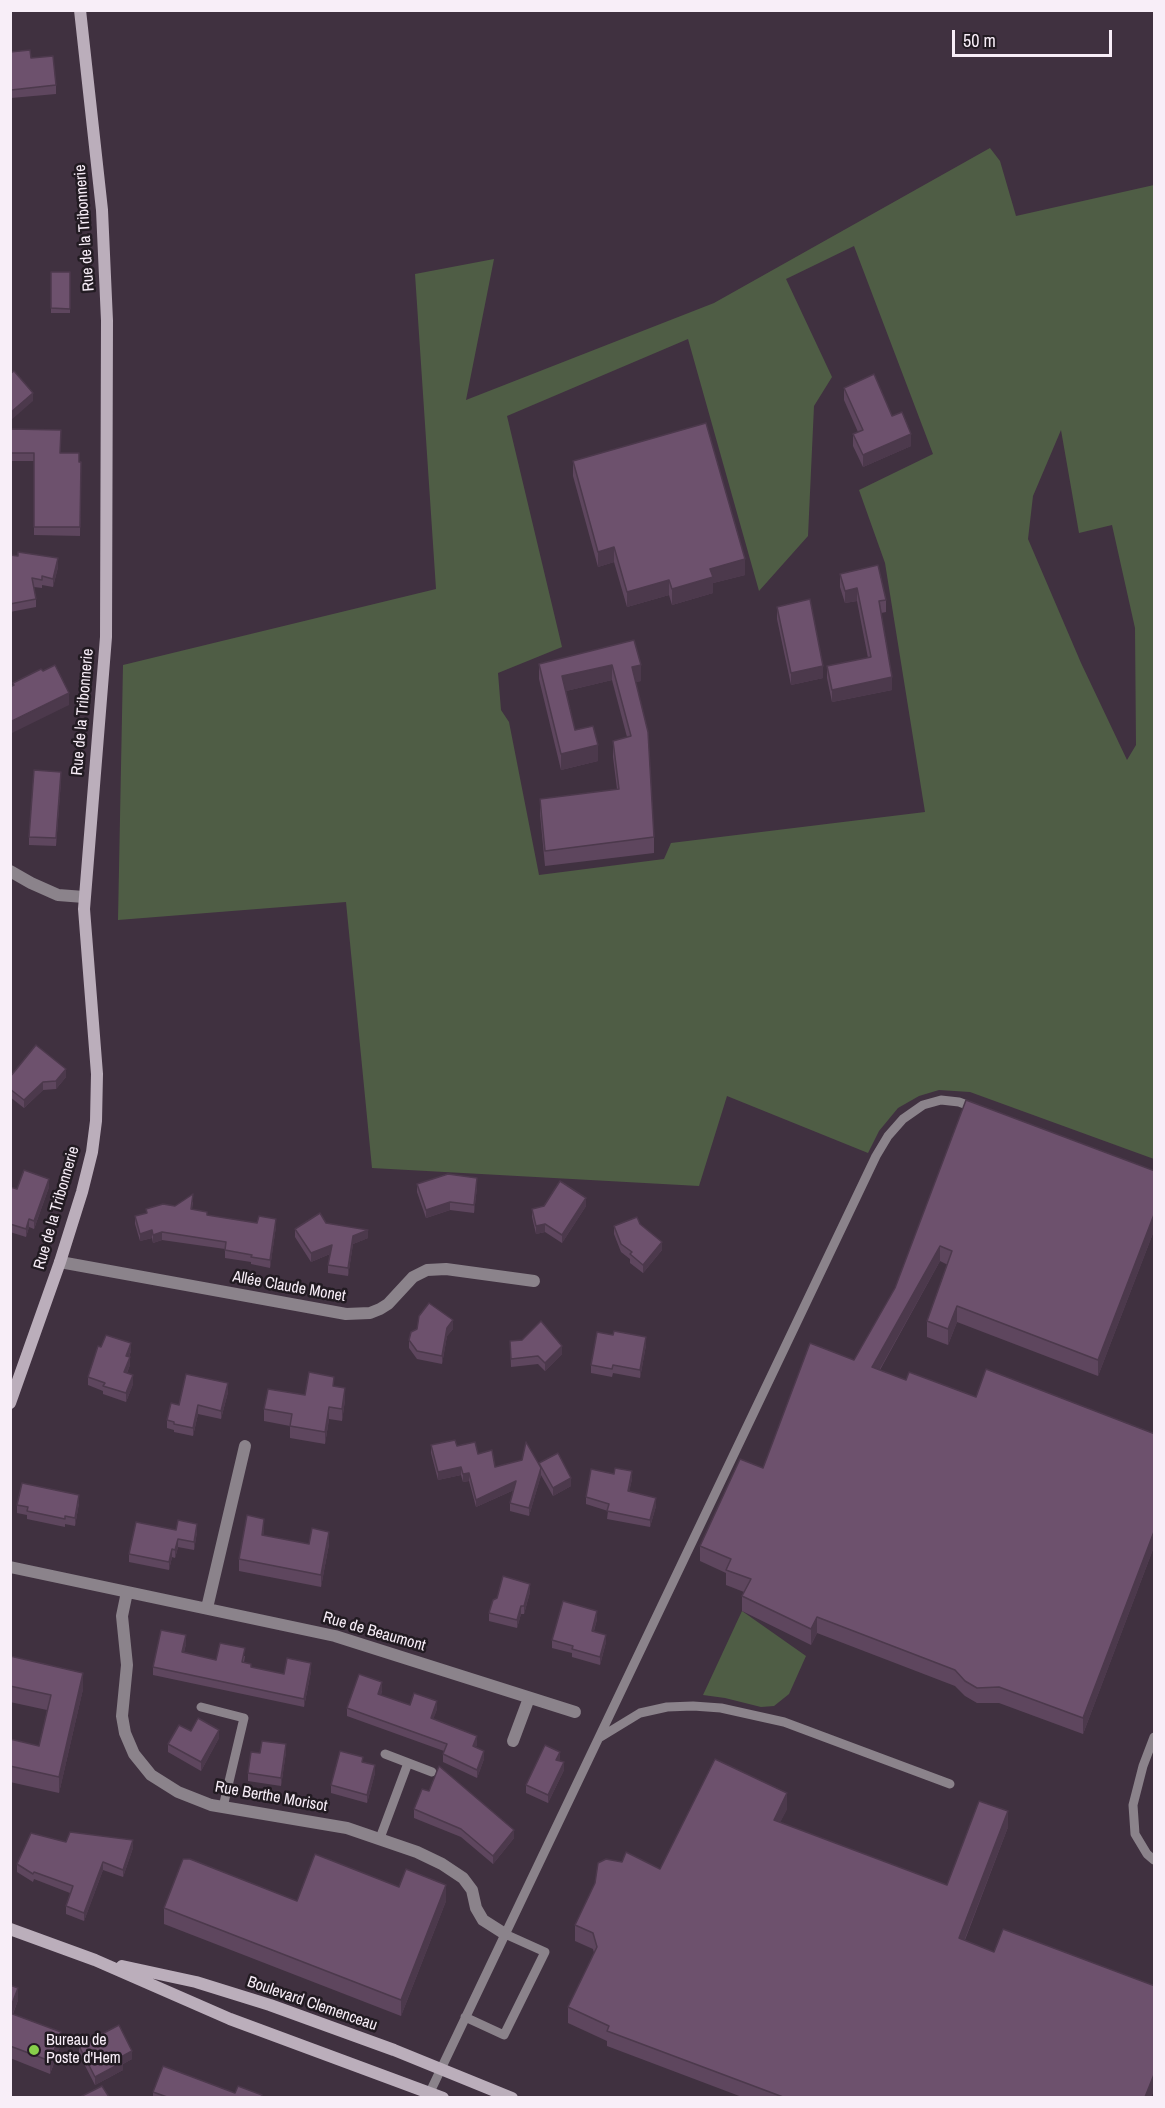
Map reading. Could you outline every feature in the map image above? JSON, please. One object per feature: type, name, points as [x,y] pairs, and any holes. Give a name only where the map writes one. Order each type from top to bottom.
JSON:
[{"type":"street","name":"Rue de la Tribonnerie","points":[[10,1403],[60,1262],[88,1171],[96,1121],[97,1074],[84,930],[84,897],[106,637],[107,321],[102,210],[80,10]]},
{"type":"street","points":[[10,871],[58,895],[84,897]]},
{"type":"street","name":"Allée Claude Monet","points":[[60,1262],[346,1314],[370,1313],[380,1309],[388,1304],[413,1277],[427,1270],[446,1269],[534,1281]]},
{"type":"street","points":[[207,1608],[245,1446]]},
{"type":"street","name":"Rue de Beaumont","points":[[10,1567],[353,1641],[575,1712]]},
{"type":"street","name":"Rue Berthe Morisot","points":[[127,1592],[122,1616],[127,1665],[122,1716],[129,1742],[144,1767],[168,1786],[188,1797],[223,1807],[335,1825],[417,1852],[457,1873],[468,1883],[476,1908],[483,1920],[505,1934]]},
{"type":"street","points":[[513,1741],[529,1698]]},
{"type":"street","name":"Boulevard Clemenceau","points":[[10,1929],[95,1960],[230,2019],[443,2097]]},
{"type":"street","name":"Boulevard Clemenceau","points":[[95,1960],[196,1982],[259,2001],[441,2068],[512,2097]]},
{"type":"lane","points":[[429,2092],[876,1156],[888,1136],[903,1119],[923,1105],[941,1100],[959,1102],[981,1110]]},
{"type":"lane","points":[[201,1707],[244,1718],[223,1807]]},
{"type":"lane","points":[[597,1739],[640,1713],[666,1707],[721,1708],[784,1722],[950,1784]]},
{"type":"lane","points":[[1155,1737],[1143,1766],[1133,1805],[1135,1834],[1147,1854],[1155,1860]]},
{"type":"lane","points":[[385,1754],[432,1772]]},
{"type":"lane","points":[[380,1838],[408,1763]]},
{"type":"lane","points":[[465,2017],[504,2034],[545,1952],[505,1934]]},
{"type":"green space","points":[[990,148],[1000,161],[1016,216],[1154,185],[1154,1159],[970,1092],[939,1090],[919,1096],[898,1108],[879,1131],[868,1153],[727,1096],[699,1186],[372,1168],[346,902],[118,920],[123,665],[436,589],[415,274],[494,259],[466,400],[714,303]],"holes":[[[854,246],[933,454],[859,490],[885,563],[925,812],[671,843],[664,859],[539,875],[509,722],[501,710],[498,673],[562,647],[507,416],[688,339],[759,591],[808,536],[814,406],[832,377],[786,279]],[[1061,430],[1079,533],[1112,525],[1135,628],[1136,745],[1127,760],[1081,663],[1028,539],[1033,496]]]},
{"type":"green space","points":[[742,1611],[806,1656],[789,1694],[774,1706],[761,1707],[703,1695]]},
{"type":"building","points":[[30,50],[31,58],[53,56],[56,85],[11,90],[10,52]]},
{"type":"building","points":[[51,272],[70,272],[70,309],[51,308]]},
{"type":"building","points":[[14,371],[33,393],[10,413],[10,374]]},
{"type":"building","points":[[874,374],[892,416],[902,412],[911,434],[863,455],[853,434],[863,430],[844,388]]},
{"type":"building","points":[[706,423],[745,559],[710,569],[713,577],[672,589],[669,580],[627,592],[614,547],[598,552],[573,461]]},
{"type":"building","points":[[11,429],[61,430],[60,453],[79,453],[79,462],[81,462],[80,527],[34,527],[34,453],[11,453]]},
{"type":"building","points":[[18,552],[58,558],[53,579],[42,576],[42,580],[32,578],[36,599],[10,604],[10,555],[18,556]]},
{"type":"building","points":[[878,565],[886,600],[879,601],[892,677],[832,690],[827,666],[871,657],[857,588],[845,591],[840,574]]},
{"type":"building","points":[[810,599],[823,666],[791,673],[777,607]]},
{"type":"building","points":[[634,640],[641,665],[632,667],[648,732],[654,837],[545,851],[540,799],[619,789],[613,741],[631,736],[612,665],[562,676],[575,730],[593,726],[598,745],[561,754],[539,664]]},
{"type":"building","points":[[55,665],[69,693],[10,722],[10,687],[14,685],[13,683],[41,669],[43,671]]},
{"type":"building","points":[[34,770],[61,772],[56,838],[29,837]]},
{"type":"building","points":[[36,1045],[66,1069],[56,1081],[43,1082],[24,1100],[10,1089],[10,1077]]},
{"type":"building","points":[[966,1100],[1155,1171],[1155,1212],[1098,1360],[957,1306],[948,1329],[927,1321],[952,1251],[940,1246],[872,1367],[906,1380],[909,1372],[976,1397],[986,1369],[1155,1434],[1155,1529],[1083,1718],[999,1687],[977,1688],[965,1681],[955,1670],[817,1617],[811,1629],[742,1596],[751,1579],[726,1570],[731,1559],[700,1546],[740,1459],[763,1468],[810,1343],[854,1360],[895,1288]]},
{"type":"building","points":[[24,1170],[49,1179],[34,1221],[29,1219],[26,1229],[10,1224],[10,1187],[17,1189]]},
{"type":"building","points":[[448,1174],[477,1178],[474,1205],[450,1202],[426,1210],[417,1184]]},
{"type":"building","points":[[560,1181],[586,1198],[562,1235],[545,1224],[536,1226],[532,1209],[544,1206]]},
{"type":"building","points":[[193,1194],[191,1209],[207,1212],[207,1215],[257,1223],[259,1216],[276,1219],[270,1260],[225,1250],[226,1242],[162,1232],[153,1235],[152,1230],[140,1234],[135,1216],[147,1213],[146,1209],[163,1204],[175,1206]]},
{"type":"building","points":[[320,1213],[326,1223],[368,1230],[353,1236],[348,1268],[328,1265],[332,1245],[311,1253],[295,1229]]},
{"type":"building","points":[[637,1217],[640,1224],[662,1242],[643,1265],[630,1254],[632,1252],[621,1244],[614,1226]]},
{"type":"building","points":[[429,1303],[453,1320],[447,1328],[442,1356],[417,1351],[409,1340],[411,1332],[417,1329],[419,1316]]},
{"type":"building","points":[[541,1321],[562,1346],[545,1363],[538,1356],[511,1359],[510,1341],[522,1340]]},
{"type":"building","points":[[614,1331],[646,1337],[640,1370],[613,1365],[612,1369],[591,1365],[597,1332],[613,1335]]},
{"type":"building","points":[[106,1335],[131,1343],[126,1356],[130,1357],[124,1372],[133,1375],[126,1393],[103,1386],[105,1383],[88,1377],[98,1346],[101,1347]]},
{"type":"building","points":[[309,1372],[334,1377],[333,1386],[345,1388],[342,1409],[329,1407],[325,1432],[290,1426],[292,1414],[264,1409],[268,1389],[305,1395]]},
{"type":"building","points":[[186,1374],[228,1383],[221,1411],[198,1405],[193,1428],[167,1420],[171,1403],[179,1405]]},
{"type":"building","points":[[455,1440],[457,1446],[475,1442],[478,1454],[492,1450],[495,1467],[522,1460],[526,1442],[541,1468],[529,1508],[510,1503],[516,1481],[476,1500],[469,1473],[463,1474],[461,1467],[438,1472],[431,1445]]},
{"type":"building","points":[[558,1453],[571,1478],[553,1488],[539,1463]]},
{"type":"building","points":[[615,1468],[632,1471],[628,1491],[656,1498],[650,1520],[607,1511],[609,1504],[586,1497],[591,1469],[614,1474]]},
{"type":"building","points":[[22,1483],[79,1495],[75,1518],[65,1516],[65,1519],[27,1511],[28,1507],[17,1505]]},
{"type":"building","points":[[247,1515],[264,1519],[262,1535],[309,1544],[312,1528],[329,1532],[321,1575],[239,1559]]},
{"type":"building","points":[[178,1520],[197,1524],[194,1542],[178,1539],[175,1550],[172,1549],[169,1562],[129,1554],[136,1522],[176,1530]]},
{"type":"building","points":[[503,1576],[530,1584],[524,1606],[521,1606],[517,1620],[489,1613],[493,1600],[497,1598]]},
{"type":"building","points":[[563,1601],[597,1611],[592,1631],[606,1635],[600,1657],[572,1649],[573,1646],[552,1640]]},
{"type":"building","points":[[161,1630],[186,1635],[182,1652],[216,1660],[220,1643],[245,1648],[242,1662],[251,1664],[251,1667],[284,1674],[287,1658],[311,1663],[304,1699],[153,1667]]},
{"type":"building","points":[[10,1656],[83,1673],[59,1777],[10,1766],[10,1739],[39,1746],[51,1695],[10,1686]]},
{"type":"building","points":[[359,1674],[382,1682],[378,1694],[410,1705],[414,1693],[437,1701],[431,1718],[477,1736],[473,1746],[484,1751],[477,1770],[443,1754],[447,1744],[347,1708]]},
{"type":"building","points":[[198,1718],[219,1730],[201,1762],[168,1744],[179,1725],[191,1731]]},
{"type":"building","points":[[262,1741],[286,1744],[281,1778],[248,1773],[251,1752],[260,1753]]},
{"type":"building","points":[[545,1745],[560,1752],[556,1760],[564,1762],[548,1795],[526,1785]]},
{"type":"building","points":[[340,1751],[363,1757],[362,1762],[375,1765],[367,1795],[331,1785]]},
{"type":"building","points":[[715,1759],[787,1793],[774,1820],[947,1885],[979,1801],[1008,1811],[959,1938],[994,1952],[1003,1929],[1155,1986],[1155,2072],[1145,2097],[783,2097],[607,2031],[609,2026],[568,2007],[597,1947],[593,1933],[575,1925],[595,1883],[598,1863],[606,1859],[622,1862],[626,1852],[660,1869]]},
{"type":"building","points":[[439,1766],[514,1830],[493,1856],[461,1829],[414,1809],[422,1789],[429,1791]]},
{"type":"building","points":[[70,1832],[133,1840],[123,1870],[103,1862],[84,1913],[66,1906],[73,1886],[34,1872],[33,1874],[17,1864],[31,1833],[66,1842]]},
{"type":"building","points":[[315,1854],[399,1887],[406,1869],[446,1885],[401,2000],[164,1908],[183,1859],[190,1859],[297,1901]]},
{"type":"building","points":[[10,1985],[18,1988],[10,2009]]},
{"type":"building","name":"Bureau de Poste d'Hem","points":[[10,2013],[61,2032],[50,2061],[10,2046]]},
{"type":"building","points":[[119,2025],[132,2051],[121,2057],[123,2062],[95,2077],[79,2046]]},
{"type":"building","points":[[163,2066],[235,2093],[238,2086],[262,2095],[261,2097],[167,2097],[153,2092]]},
{"type":"building","points":[[102,2086],[109,2097],[80,2097]]},
{"type":"place","name":"Bureau de Poste d'Hem","points":[[34,2050]]}]
